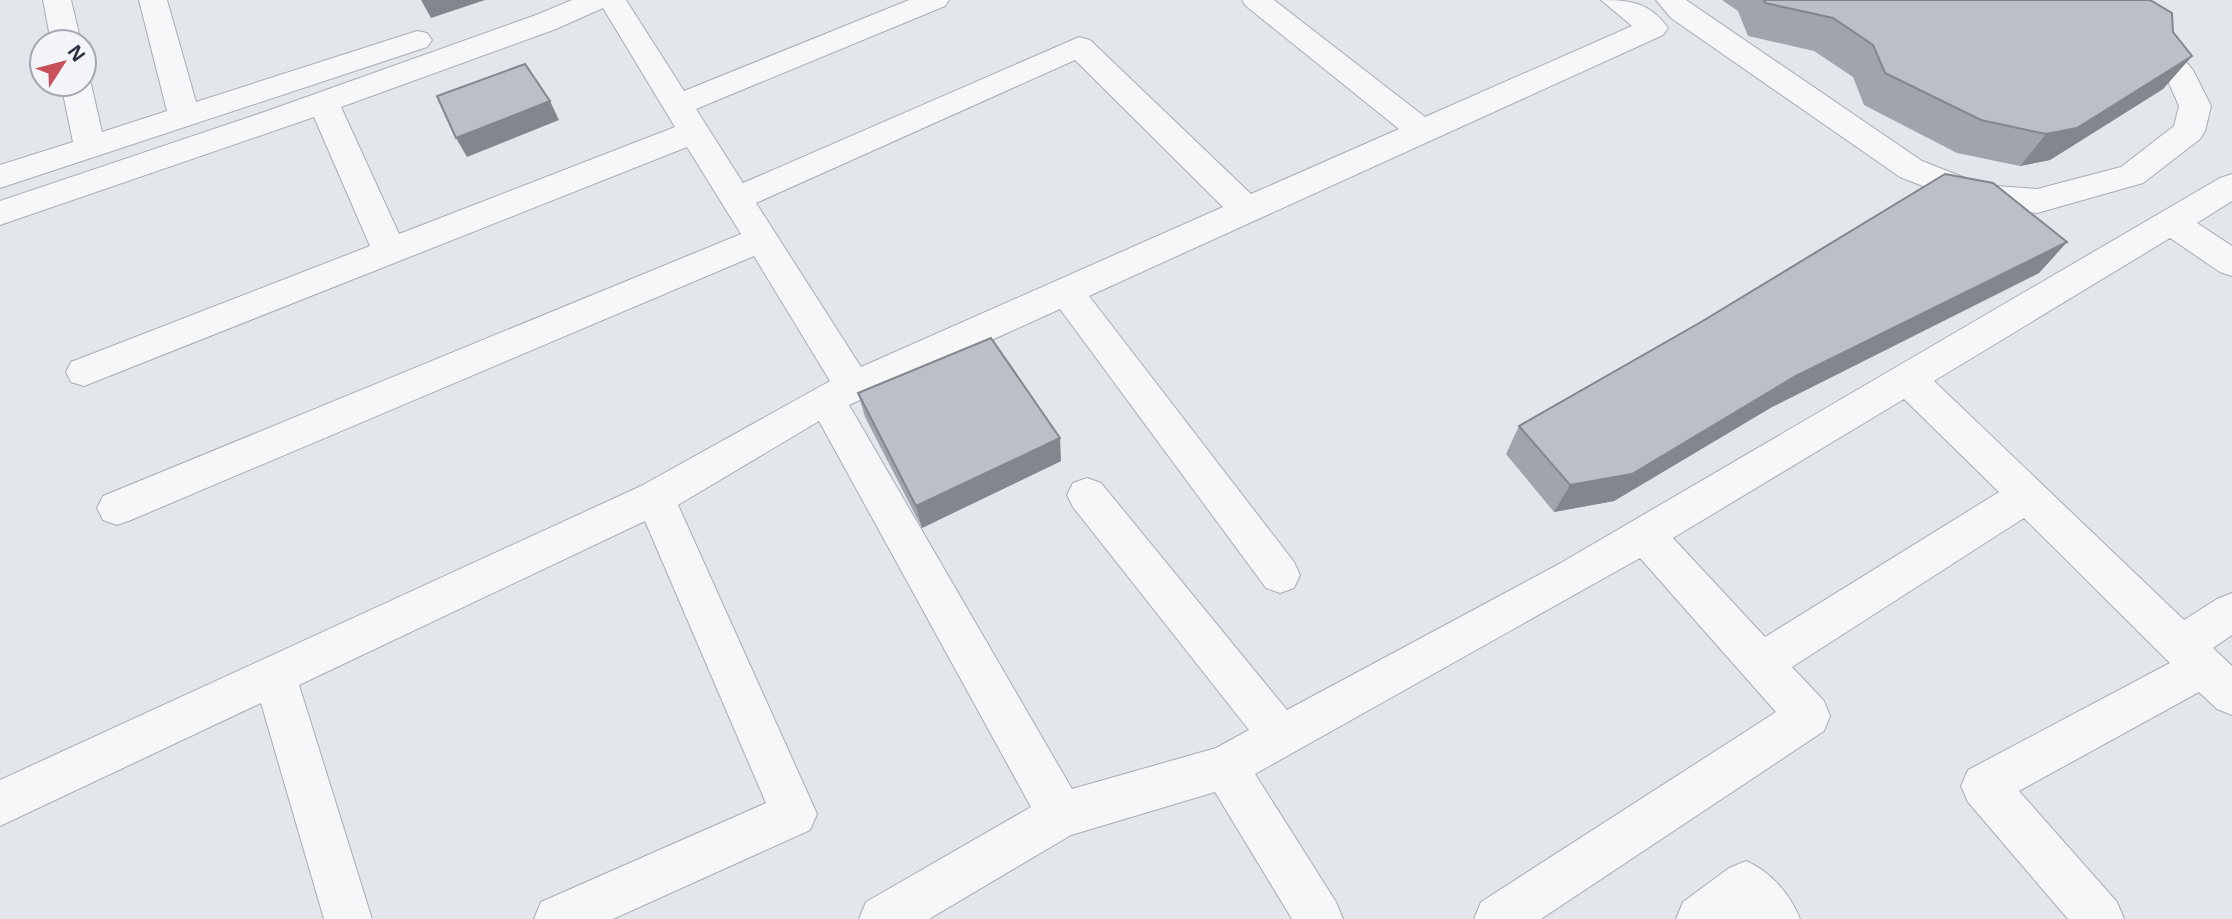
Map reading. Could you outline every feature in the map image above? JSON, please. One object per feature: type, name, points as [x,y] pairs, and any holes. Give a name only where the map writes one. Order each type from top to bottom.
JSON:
[{"type":"street","points":[[57,0],[63,28]]},
{"type":"street","points":[[0,177],[537,6],[597,0]]},
{"type":"street","points":[[612,0],[761,239],[1061,815]]},
{"type":"street","points":[[84,372],[390,252],[686,119],[935,0]]},
{"type":"street","points":[[1256,0],[1422,131]]},
{"type":"street","points":[[0,803],[655,498],[840,393],[1653,28],[1615,0]]},
{"type":"street","points":[[1670,0],[1681,12],[1911,169],[1979,197],[2037,201],[2160,200],[2232,186]]},
{"type":"street","points":[[883,919],[1061,815],[1225,767],[1573,576],[1907,378],[2160,200],[2189,131],[2195,106],[2182,77],[2156,47],[2083,0]]},
{"type":"street","points":[[158,1],[185,118]]},
{"type":"street","points":[[0,213],[323,102],[537,6]]},
{"type":"street","points":[[736,199],[1079,47],[1247,210]]},
{"type":"street","points":[[79,98],[90,148]]},
{"type":"street","points":[[323,102],[390,252]]},
{"type":"street","points":[[2160,200],[2232,263]]},
{"type":"street","points":[[117,508],[761,239]]},
{"type":"street","points":[[1066,291],[1280,575]]},
{"type":"street","points":[[1907,378],[2205,669]]},
{"type":"street","points":[[1087,495],[1281,736]]},
{"type":"street","points":[[1761,663],[2027,495]]},
{"type":"street","points":[[558,919],[794,814],[655,498]]},
{"type":"street","points":[[1499,919],[1808,716],[1644,534]]},
{"type":"street","points":[[2100,919],[1984,786],[2205,669],[2232,612]]},
{"type":"street","points":[[274,675],[348,919]]},
{"type":"street","points":[[1225,767],[1319,919]]},
{"type":"street","points":[[1700,919],[1746,885],[1776,919]]},
{"type":"building","points":[[1764,0],[2150,0],[2172,13],[2173,32],[2192,56],[2077,128],[2046,134],[1981,120],[1885,73],[1873,45],[1833,18],[1765,3]]},
{"type":"building","points":[[525,64],[550,101],[456,138],[437,96]]},
{"type":"building","points":[[1945,174],[1993,183],[2067,242],[1794,377],[1632,474],[1570,485],[1519,426],[1701,322]]},
{"type":"building","points":[[991,338],[1060,438],[916,506],[858,393]]}]
